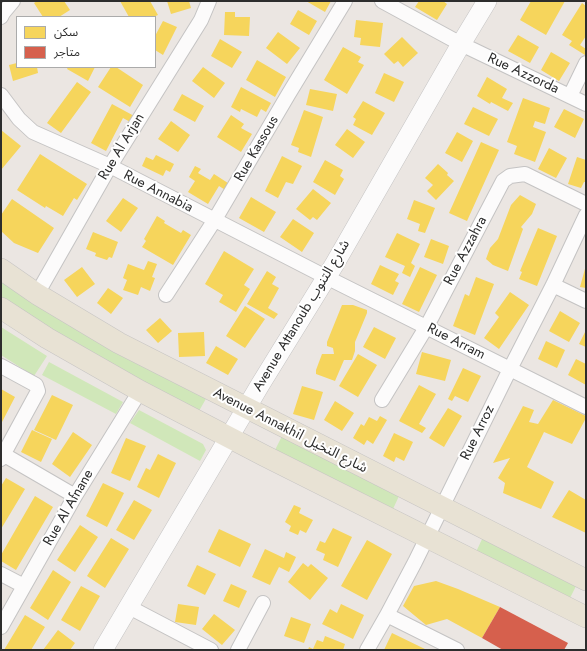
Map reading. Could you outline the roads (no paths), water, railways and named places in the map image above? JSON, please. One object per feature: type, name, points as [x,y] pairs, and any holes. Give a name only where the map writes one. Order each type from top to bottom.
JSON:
[{"type":"main road","name":"Avenue Annakhil شارع النخيل","points":[[1,269],[37,294],[119,343],[586,580]]},
{"type":"main road","points":[[1,308],[47,338],[140,391],[586,617]]},
{"type":"street","points":[[1,17],[13,1]]},
{"type":"street","name":"Rue Al Arjan","points":[[37,294],[110,166],[201,20],[208,1]]},
{"type":"street","name":"Rue Kassous","points":[[166,295],[214,221],[288,95],[346,1]]},
{"type":"street","name":"Rue Azzorda","points":[[382,1],[461,44],[586,104]]},
{"type":"street","name":"Avenue Attanoub شارع التنوب","points":[[103,650],[326,277],[487,1]]},
{"type":"street","points":[[570,96],[586,63]]},
{"type":"street","name":"Rue Annabia","points":[[1,95],[19,119],[33,132],[110,166],[214,221],[326,277]]},
{"type":"street","name":"Rue Azzahra","points":[[382,400],[426,326],[502,181],[516,174],[525,174],[586,204]]},
{"type":"street","name":"Rue Arroz","points":[[367,650],[428,536],[553,285],[586,215]]},
{"type":"street","name":"Rue Arram","points":[[326,277],[586,407]]},
{"type":"street","points":[[553,285],[586,301]]},
{"type":"street","points":[[1,366],[36,385],[37,393],[2,456],[75,496]]},
{"type":"street","name":"Rue Al Afnane","points":[[1,627],[75,496],[140,391]]},
{"type":"street","points":[[1,574],[24,586]]},
{"type":"street","points":[[238,650],[263,603]]},
{"type":"street","points":[[129,607],[211,650]]},
{"type":"street","points":[[387,615],[457,650]]}]
